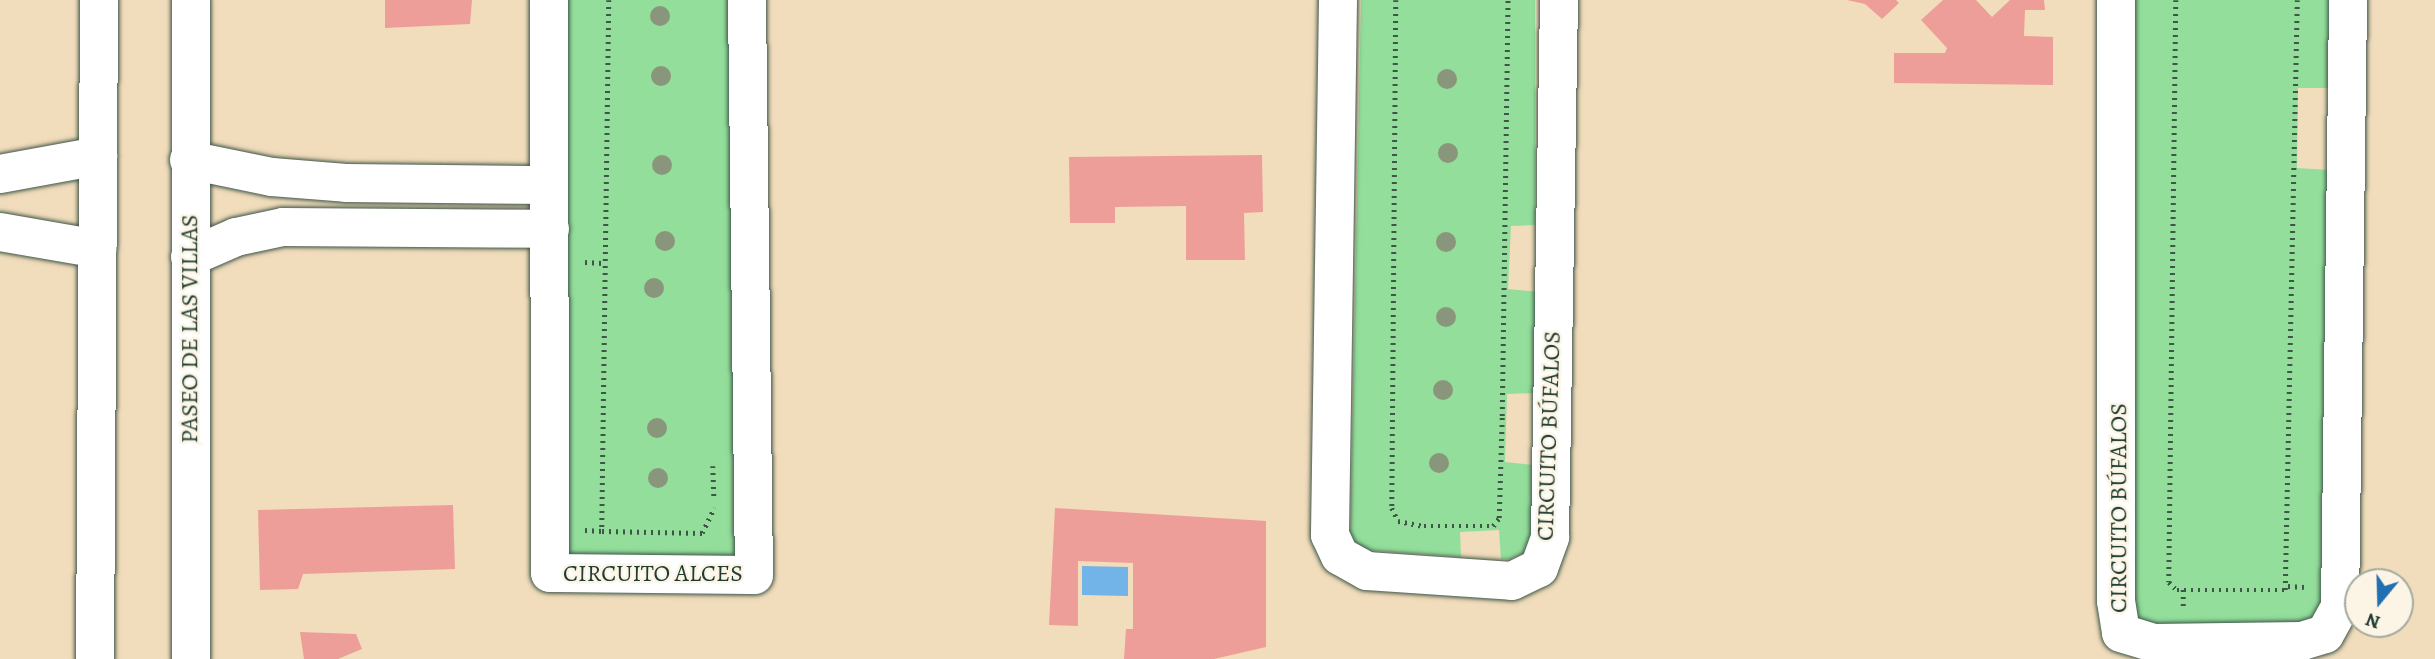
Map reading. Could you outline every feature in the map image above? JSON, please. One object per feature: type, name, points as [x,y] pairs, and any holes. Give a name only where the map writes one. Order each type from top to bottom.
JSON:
[{"type":"street","points":[[95,659],[99,0]]},
{"type":"street","name":"PASEO DE LAS VILLAS","points":[[191,0],[191,659]]},
{"type":"street","name":"CIRCUITO ALCES","points":[[549,0],[550,573],[754,575],[747,0]]},
{"type":"street","name":"CIRCUITO BÚFALOS","points":[[1338,0],[1330,535],[1340,556],[1367,571],[1513,581],[1539,568],[1550,537],[1559,0]]},
{"type":"street","name":"CIRCUITO BÚFALOS","points":[[2116,0],[2116,601],[2121,633],[2154,643],[2302,641],[2325,634],[2340,607],[2348,0]]},
{"type":"street","points":[[0,174],[98,156]]},
{"type":"street","points":[[189,160],[272,177],[346,183],[550,185]]},
{"type":"street","points":[[346,183],[346,225]]},
{"type":"street","points":[[190,257],[236,237],[283,227],[346,225],[550,229]]},
{"type":"street","points":[[0,232],[98,249]]},
{"type":"path","points":[[609,0],[602,531],[702,533],[714,507],[713,461]]},
{"type":"path","points":[[1396,0],[1392,508],[1398,521],[1424,526],[1493,527],[1499,518],[1502,416],[1508,0]]},
{"type":"path","points":[[2176,0],[2169,582],[2176,590],[2285,590],[2297,0]]},
{"type":"green space","points":[[562,0],[738,0],[741,564],[559,562]]},
{"type":"green space","points":[[1361,0],[1535,0],[1535,225],[1511,226],[1508,289],[1539,292],[1535,393],[1507,394],[1505,462],[1532,465],[1532,535],[1526,552],[1510,559],[1501,559],[1499,530],[1460,532],[1461,557],[1350,549]]},
{"type":"green space","points":[[2131,0],[2331,0],[2330,88],[2298,88],[2297,168],[2329,170],[2324,607],[2310,626],[2142,625],[2132,619]]},
{"type":"water","points":[[1082,566],[1128,567],[1128,596],[1082,595]]},
{"type":"building","points":[[385,0],[472,0],[470,24],[385,28]]},
{"type":"building","points":[[1847,0],[1896,0],[1899,3],[1882,19],[1865,4]]},
{"type":"building","points":[[1943,0],[1976,0],[1992,17],[2010,0],[2044,0],[2045,10],[2025,10],[2024,36],[2053,37],[2053,85],[1894,83],[1894,53],[1945,53],[1947,48],[1921,20]]},
{"type":"building","points":[[1262,155],[1263,212],[1244,213],[1245,260],[1186,260],[1186,206],[1115,207],[1115,223],[1070,223],[1069,157]]},
{"type":"building","points":[[453,505],[455,569],[303,574],[298,589],[260,590],[258,510]]},
{"type":"building","points":[[1055,508],[1266,521],[1266,647],[1214,659],[1124,659],[1126,629],[1133,629],[1133,563],[1078,561],[1078,626],[1049,625]]},
{"type":"building","points":[[300,632],[356,634],[362,649],[338,659],[304,659]]}]
